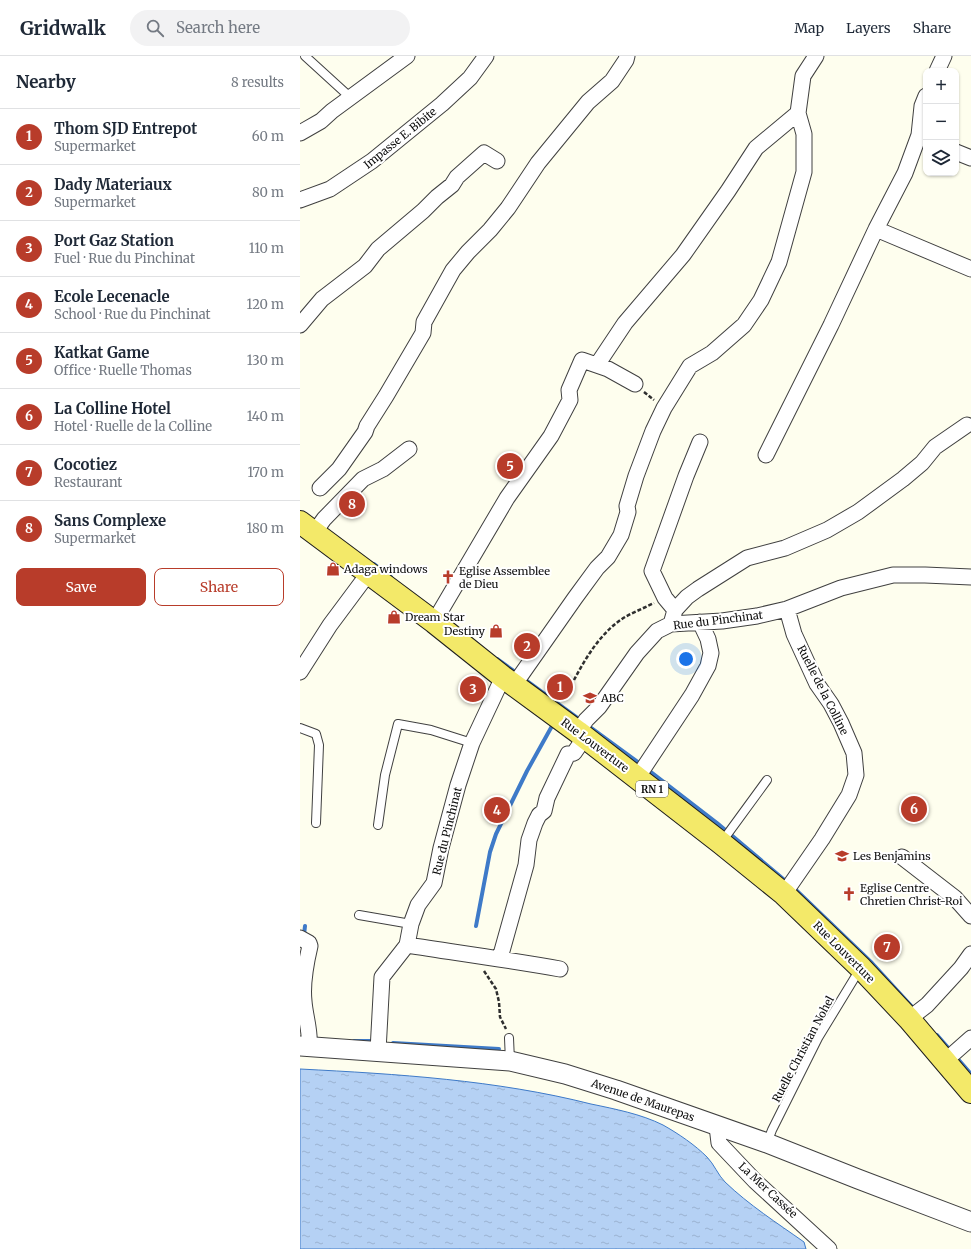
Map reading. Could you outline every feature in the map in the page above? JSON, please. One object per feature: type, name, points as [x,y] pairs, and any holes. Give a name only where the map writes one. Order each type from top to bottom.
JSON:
[{"type":"main road","name":"Rue Louverture","points":[[307,528],[434,622],[515,678],[642,770],[726,836],[788,888],[861,968],[914,1015],[950,1056],[971,1092]]},
{"type":"street","points":[[300,133],[320,121],[407,56]]},
{"type":"street","name":"Impasse E. Bibite","points":[[300,200],[330,188],[372,162],[442,104],[470,78],[486,56]]},
{"type":"street","points":[[320,488],[339,469],[365,432],[367,426],[423,333],[424,322],[452,270],[490,230],[508,208],[538,163],[588,102],[612,81],[626,60],[627,56]]},
{"type":"street","points":[[597,365],[625,323],[682,254],[728,191],[756,148],[798,113],[804,76],[816,56]]},
{"type":"street","points":[[938,68],[944,56]]},
{"type":"street","points":[[766,455],[828,332],[876,229],[906,173],[922,137],[923,104]]},
{"type":"street","name":"Rue du Pinchinat","points":[[378,1051],[382,977],[407,945],[411,924],[418,905],[434,883],[441,848],[458,785],[472,743],[515,678],[597,568],[608,557],[621,535],[628,512],[627,506],[636,476],[653,431],[664,408],[690,366],[712,353],[744,325],[761,300],[779,262],[804,172],[804,134],[798,113]]},
{"type":"street","points":[[300,325],[322,299],[365,266],[378,249],[452,185],[457,177],[484,153],[497,161]]},
{"type":"street","points":[[959,153],[971,158]]},
{"type":"street","points":[[876,229],[971,269]]},
{"type":"street","points":[[434,622],[507,498],[551,436],[570,400],[569,390],[582,360],[608,369],[635,384]]},
{"type":"street","points":[[673,617],[687,597],[698,588],[747,558],[785,548],[828,530],[858,512],[904,479],[922,463],[935,446],[967,425]]},
{"type":"street","points":[[673,617],[652,571],[686,476],[700,442]]},
{"type":"street","points":[[307,528],[324,519],[364,479],[383,469],[409,449]]},
{"type":"street","points":[[300,672],[330,625],[368,574]]},
{"type":"street","name":"Rue du Pinchinat","points":[[500,958],[526,865],[529,840],[539,815],[544,811],[547,798],[568,754],[574,753],[583,728],[637,653],[657,631],[673,617],[700,622],[757,616],[787,609],[841,588],[893,576],[925,575],[971,577]]},
{"type":"street","name":"Ruelle de la Colline","points":[[787,609],[794,634],[817,684],[831,704],[854,754],[856,776],[849,795],[822,839],[788,888]]},
{"type":"street","points":[[642,770],[692,695],[708,666],[711,653],[708,639],[700,622]]},
{"type":"street","points":[[902,857],[955,898],[971,916]]},
{"type":"street","points":[[300,938],[309,943],[310,946],[306,970],[304,1000],[307,1043]]},
{"type":"street","points":[[407,945],[475,956],[500,958],[560,969]]},
{"type":"street","points":[[914,1015],[936,995],[961,968],[971,954]]},
{"type":"street","points":[[950,1056],[971,1038]]},
{"type":"street","name":"Avenue de Maurepas","points":[[307,1043],[456,1058],[510,1061],[565,1074],[616,1090],[717,1126],[769,1136],[844,1174],[971,1222]]},
{"type":"street","name":"La Mer Cassée","points":[[717,1126],[719,1143],[755,1181],[829,1249]]},
{"type":"lane","points":[[306,56],[351,98]]},
{"type":"lane","points":[[378,825],[385,774],[398,724],[431,730],[472,743]]},
{"type":"lane","points":[[300,728],[316,734],[319,745],[316,823]]},
{"type":"lane","points":[[726,836],[767,780]]},
{"type":"lane","points":[[359,915],[411,924]]},
{"type":"lane","name":"Ruelle Christian Nohel","points":[[769,1136],[818,1038],[861,968]]},
{"type":"lane","points":[[509,1038],[510,1061]]},
{"type":"path","points":[[635,384],[664,408]]},
{"type":"path","points":[[574,680],[580,667],[607,632],[625,618],[665,598]]},
{"type":"path","points":[[475,956],[476,962],[482,968],[496,989],[500,1017],[509,1038]]},
{"type":"water","points":[[300,1069],[446,1079],[519,1089],[619,1110],[646,1118],[669,1128],[697,1148],[707,1157],[725,1182],[753,1206],[804,1242],[806,1249],[300,1249]]},
{"type":"waterway","points":[[374,564],[391,577]]},
{"type":"waterway","points":[[497,659],[518,674]]},
{"type":"waterway","points":[[523,678],[642,765]]},
{"type":"waterway","points":[[476,926],[490,852],[496,834],[527,771],[552,726]]},
{"type":"waterway","points":[[647,769],[717,823],[788,883]]},
{"type":"waterway","points":[[796,890],[872,963],[915,1010]]},
{"type":"waterway","points":[[304,937],[305,926]]},
{"type":"waterway","points":[[937,1035],[971,1074]]},
{"type":"waterway","points":[[354,1041],[372,1041]]},
{"type":"waterway","points":[[393,1043],[499,1049]]},
{"type":"place","name":"Katkat Game","points":[[510,466]]},
{"type":"place","name":"Sans Complexe","points":[[352,504]]},
{"type":"place","name":"Adaga windows","points":[[333,569]]},
{"type":"place","name":"Eglise Assemblee de Dieu","points":[[448,577]]},
{"type":"place","name":"Dream Star","points":[[394,617]]},
{"type":"place","name":"Destiny","points":[[496,631]]},
{"type":"place","name":"Dady Materiaux","points":[[527,646]]},
{"type":"place","name":"Thom SJD Entrepot","points":[[560,687]]},
{"type":"place","name":"Port Gaz Station","points":[[473,689]]},
{"type":"place","name":"ABC","points":[[590,698]]},
{"type":"place","name":"La Colline Hotel","points":[[914,809]]},
{"type":"place","name":"Ecole Lecenacle","points":[[497,810]]},
{"type":"place","name":"Les Benjamins","points":[[842,856]]},
{"type":"place","name":"Eglise Centre Chretien Christ-Roi","points":[[849,894]]},
{"type":"place","name":"Cocotiez","points":[[887,947]]}]
